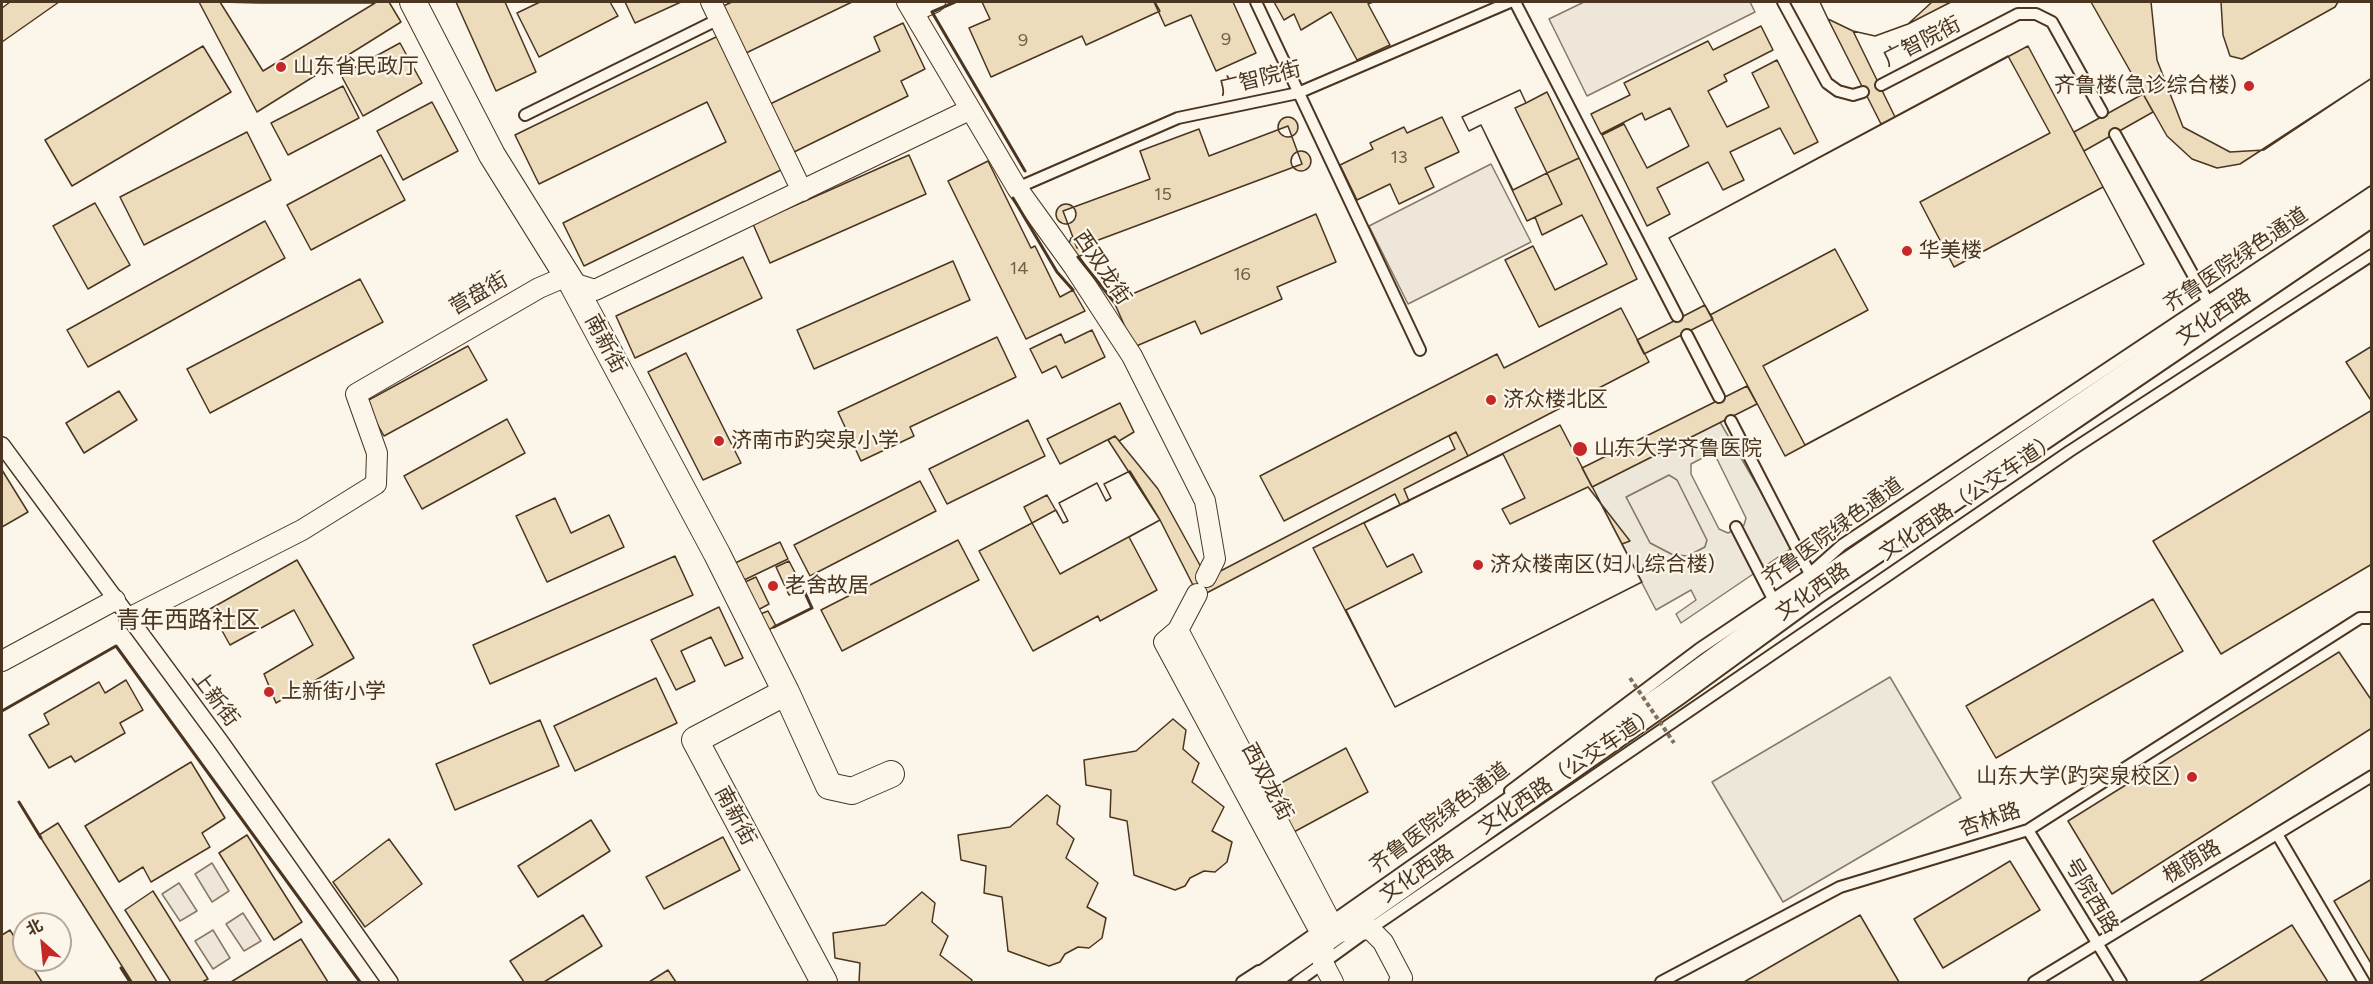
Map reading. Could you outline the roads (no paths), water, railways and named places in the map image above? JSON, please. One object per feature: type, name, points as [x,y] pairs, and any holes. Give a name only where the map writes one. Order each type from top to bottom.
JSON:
[{"type":"main road","name":"文化西路","points":[[1261,982],[1328,950],[1813,591],[2371,208]]},
{"type":"street","name":"南新街","points":[[413,2],[492,155],[573,285],[712,544],[786,692],[829,786],[852,791],[891,774]]},
{"type":"street","points":[[910,7],[935,2]]},
{"type":"street","name":"西双龙街","points":[[910,7],[1017,188],[1074,267],[1132,356],[1205,501],[1215,559],[1206,577]]},
{"type":"street","points":[[715,10],[802,190]]},
{"type":"street","name":"营盘街","points":[[129,618],[302,530],[376,484],[377,453],[356,394],[538,288],[560,279],[573,285],[595,290],[969,110]]},
{"type":"street","name":"上新街","points":[[2,445],[221,742],[390,982]]},
{"type":"street","name":"西双龙街","points":[[1197,594],[1178,630],[1164,642],[1328,950]]},
{"type":"street","points":[[2,661],[115,600]]},
{"type":"street","name":"南新街","points":[[786,692],[695,740],[824,982]]},
{"type":"street","points":[[1328,950],[1377,935],[1402,978],[1399,982]]},
{"type":"lane","points":[[1256,2],[1420,350]]},
{"type":"lane","name":"广智院街","points":[[1017,188],[1178,118],[1298,93],[1510,2]]},
{"type":"lane","points":[[1515,2],[1677,316]]},
{"type":"lane","points":[[1783,2],[1827,83],[1838,90],[1854,95],[1863,93]]},
{"type":"lane","points":[[525,114],[715,10]]},
{"type":"lane","name":"广智院街","points":[[1881,85],[2018,14],[2036,14],[2052,22],[2102,112]]},
{"type":"lane","points":[[2115,134],[2208,302]]},
{"type":"lane","name":"齐鲁医院绿色通道","points":[[1502,797],[1699,649],[1810,574],[1842,545],[2208,302],[2371,208]]},
{"type":"lane","name":"文化西路（公交车道）","points":[[1297,982],[1328,950],[1377,935],[2070,451],[2372,255]]},
{"type":"lane","points":[[1687,334],[1719,397]]},
{"type":"lane","points":[[1731,421],[1810,574]]},
{"type":"lane","points":[[1736,527],[1773,599]]},
{"type":"lane","name":"杏林路","points":[[1661,982],[1840,887],[2028,830],[2360,618],[2372,618]]},
{"type":"lane","name":"槐荫路","points":[[2034,982],[2372,776]]},
{"type":"lane","name":"齐鲁医院绿色通道","points":[[1328,950],[1464,825]]},
{"type":"lane","name":"号院西路","points":[[2028,830],[2121,982]]},
{"type":"lane","points":[[2277,834],[2364,982]]},
{"type":"lane","points":[[1242,982],[1328,950]]},
{"type":"place","name":"山东省民政厅","points":[[281,67]]},
{"type":"place","name":"齐鲁楼(急诊综合楼)","points":[[2249,86]]},
{"type":"place","name":"华美楼","points":[[1907,251]]},
{"type":"place","name":"济众楼北区","points":[[1491,400]]},
{"type":"place","name":"济南市趵突泉小学","points":[[719,441]]},
{"type":"place","name":"山东大学齐鲁医院","points":[[1580,449]]},
{"type":"place","name":"济众楼南区(妇儿综合楼)","points":[[1478,565]]},
{"type":"place","name":"老舍故居","points":[[773,586]]},
{"type":"place","name":"上新街小学","points":[[269,692]]},
{"type":"place","name":"山东大学(趵突泉校区)","points":[[2192,777]]},
{"type":"district","name":"青年西路社区","points":[[188,621]]}]
